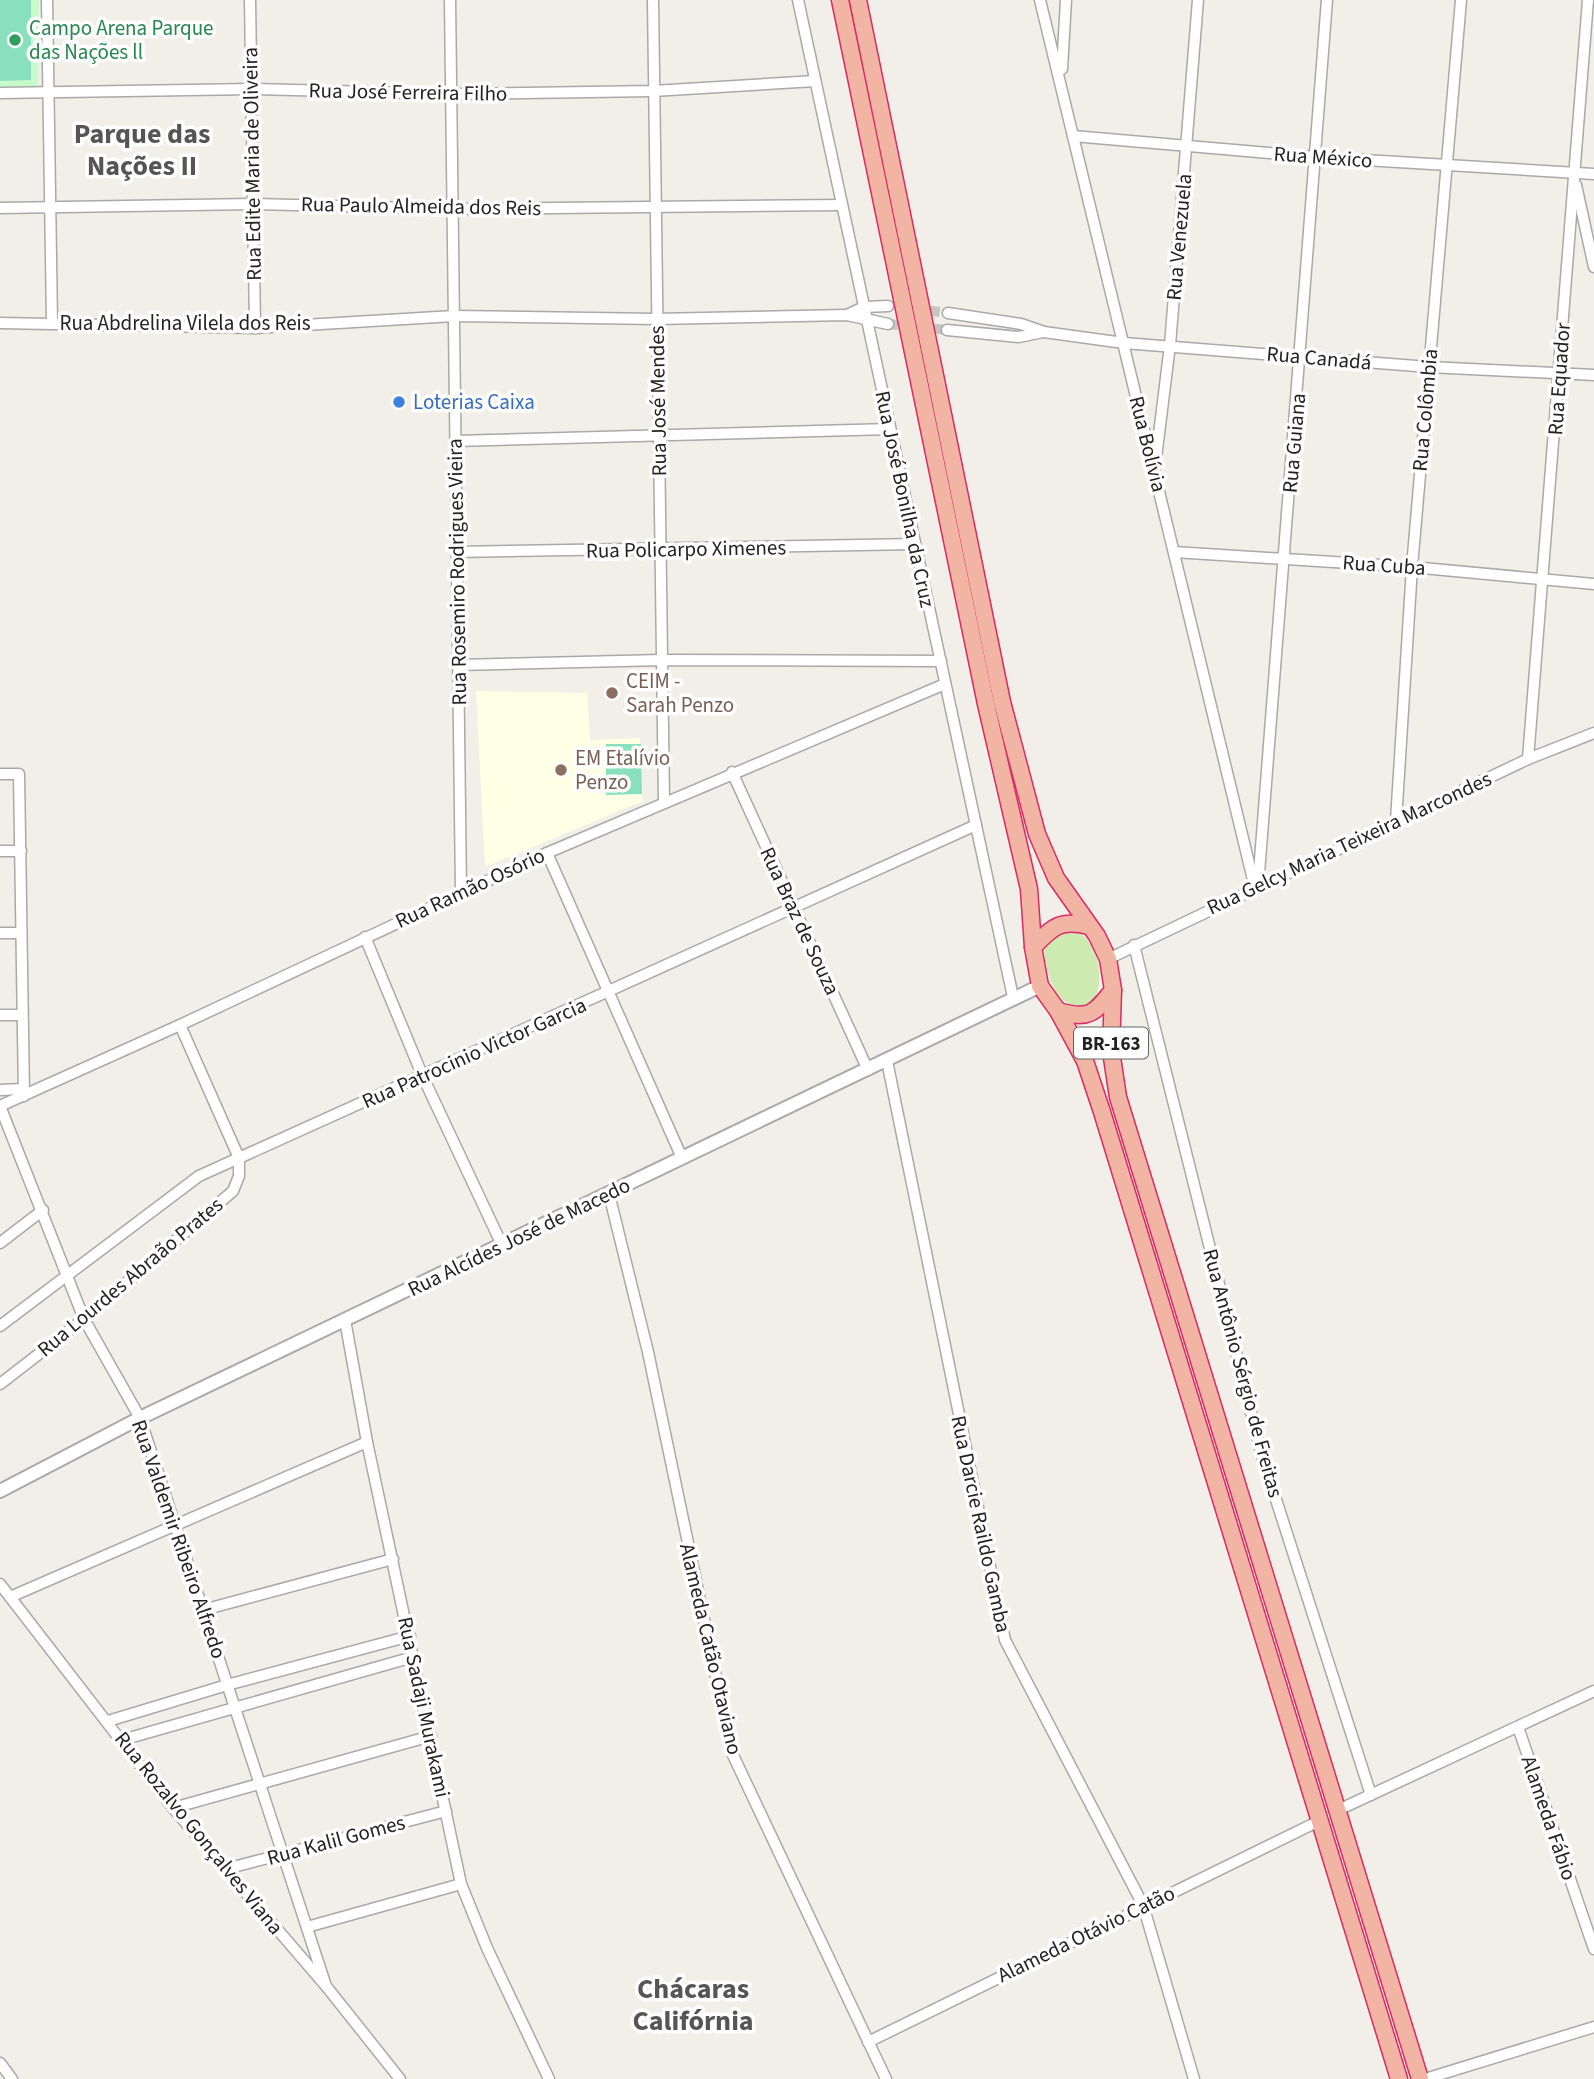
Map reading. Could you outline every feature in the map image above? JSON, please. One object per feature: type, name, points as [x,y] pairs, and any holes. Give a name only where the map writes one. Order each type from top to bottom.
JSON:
[{"type":"highway","name":"BR-163","points":[[840,0],[986,704],[1029,889],[1033,947],[1040,986],[1058,1011],[1085,1061],[1102,1112],[1312,1823],[1399,2079]]},
{"type":"highway","name":"BR-163","points":[[858,0],[1002,702],[1037,834],[1056,878],[1097,936],[1108,959],[1113,990],[1111,1051],[1118,1097],[1420,2079]]},
{"type":"highway","points":[[1033,947],[1054,926],[1072,922],[1089,926]]},
{"type":"highway","points":[[1058,1011],[1076,1017],[1089,1015],[1113,990]]},
{"type":"street","points":[[47,0],[52,322]]},
{"type":"street","name":"Rua Edite Maria de Oliveira","points":[[250,0],[255,328]]},
{"type":"street","name":"Rua Rosemiro Rodrigues Vieira","points":[[450,0],[461,892]]},
{"type":"street","name":"Rua José Mendes","points":[[653,0],[664,802]]},
{"type":"street","name":"Rua José Bonilha da Cruz","points":[[798,0],[1013,997]]},
{"type":"street","name":"Rua Bolívia","points":[[1040,0],[1256,887]]},
{"type":"street","points":[[1061,80],[1066,0]]},
{"type":"street","name":"Rua Venezuela","points":[[1154,473],[1170,345],[1198,0]]},
{"type":"street","name":"Rua Guiana","points":[[1256,887],[1285,558],[1327,0]]},
{"type":"street","name":"Rua Colômbia","points":[[1396,821],[1412,567],[1461,0]]},
{"type":"street","name":"Rua Equador","points":[[1528,759],[1588,0]]},
{"type":"street","name":"Rua José Ferreira Filho","points":[[0,93],[251,89],[452,94],[653,91],[815,81]]},
{"type":"street","name":"Rua México","points":[[1073,136],[1315,157],[1594,174]]},
{"type":"street","points":[[1574,174],[1594,267]]},
{"type":"street","name":"Rua Paulo Almeida dos Reis","points":[[0,208],[253,204],[453,209],[842,205]]},
{"type":"street","points":[[847,315],[864,307],[888,306]]},
{"type":"street","points":[[948,313],[1021,324],[1044,332]]},
{"type":"street","points":[[847,315],[888,324]]},
{"type":"street","name":"Rua Abdrelina Vilela dos Reis","points":[[0,323],[255,328],[454,316],[656,319],[847,315]]},
{"type":"street","points":[[947,330],[1019,337],[1044,332]]},
{"type":"street","name":"Rua Canadá","points":[[1044,332],[1124,343],[1301,357],[1429,367],[1594,375]]},
{"type":"street","points":[[456,441],[890,429]]},
{"type":"street","name":"Rua Policarpo Ximenes","points":[[457,552],[915,544]]},
{"type":"street","name":"Rua Cuba","points":[[1174,552],[1412,567],[1594,584]]},
{"type":"street","points":[[458,665],[662,660],[941,661]]},
{"type":"street","name":"Rua Ramão Osório","points":[[0,1106],[23,1093],[180,1025],[547,853],[732,772],[946,684]]},
{"type":"street","name":"Rua Gelcy Maria Teixeira Marcondes","points":[[1108,959],[1528,759],[1594,733]]},
{"type":"street","name":"Rua Braz de Souza","points":[[732,772],[869,1070]]},
{"type":"street","points":[[0,774],[19,774],[23,1093],[0,1090]]},
{"type":"street","name":"Rua Patrocinio Victor Garcia","points":[[0,1326],[200,1176],[976,825]]},
{"type":"street","points":[[0,851],[21,851]]},
{"type":"street","points":[[547,853],[682,1158]]},
{"type":"street","points":[[0,933],[20,933]]},
{"type":"street","points":[[365,937],[423,1077],[502,1245]]},
{"type":"street","name":"Rua Antônio Sérgio de Freitas","points":[[1134,945],[1262,1456],[1371,1795]]},
{"type":"street","name":"Rua Alcídes José de Macedo","points":[[0,1491],[140,1418],[1040,986]]},
{"type":"street","points":[[0,1015],[22,1014]]},
{"type":"street","points":[[180,1025],[239,1158]]},
{"type":"street","name":"Rua Darcie Raildo Gamba","points":[[887,1061],[1005,1640],[1143,1905],[1194,2079]]},
{"type":"street","name":"Rua Valdemir Ribeiro Alfredo","points":[[0,1106],[43,1210],[65,1277],[84,1319],[140,1418],[326,1986]]},
{"type":"street","name":"Rua Lourdes Abraão Prates","points":[[0,1384],[84,1319],[233,1191],[239,1176],[239,1158]]},
{"type":"street","name":"Alameda Catão Otaviano","points":[[608,1194],[648,1352],[732,1753],[886,2079]]},
{"type":"street","points":[[0,1242],[43,1210]]},
{"type":"street","name":"Rua Sadaji Murakami","points":[[345,1320],[367,1442],[461,1884],[487,1948],[549,2079]]},
{"type":"street","points":[[10,1597],[175,1523],[367,1442]]},
{"type":"street","points":[[203,1610],[393,1559]]},
{"type":"street","name":"Rua Rozalvo Gonçalves Viana","points":[[0,1584],[173,1808],[326,1986],[400,2079]]},
{"type":"street","points":[[108,1721],[228,1685],[410,1636]]},
{"type":"street","points":[[122,1740],[414,1657]]},
{"type":"street","points":[[1336,1811],[1594,1691]]},
{"type":"street","name":"Alameda Fábio","points":[[1518,1727],[1594,1949]]},
{"type":"street","points":[[173,1808],[431,1736]]},
{"type":"street","name":"Rua Kalil Gomes","points":[[226,1869],[446,1811]]},
{"type":"street","name":"Alameda Otávio Catão","points":[[868,2042],[1312,1823]]},
{"type":"street","points":[[307,1927],[461,1884]]},
{"type":"street","points":[[1425,2079],[1594,2027]]},
{"type":"street","points":[[0,2063],[12,2079]]},
{"type":"shaded area","name":"EM Etalívio Penzo","points":[[476,691],[587,693],[590,740],[640,738],[643,801],[485,867]]},
{"type":"green space","name":"Campo Arena Parque das Nações ll","points":[[0,0],[39,0],[38,88],[0,89]]},
{"type":"green space","name":"Campo Arena Parque das Nações ll","points":[[0,0],[31,0],[31,80],[0,81]]},
{"type":"green space","points":[[606,744],[641,744],[642,794],[606,795]]},
{"type":"green space","points":[[1053,930],[1077,930],[1095,955],[1099,987],[1090,1005],[1079,1007],[1069,1004],[1055,990],[1047,968],[1044,947]]},
{"type":"tunnel","points":[[900,307],[948,313]]},
{"type":"tunnel","points":[[888,324],[947,330]]},
{"type":"place","name":"Campo Arena Parque das Nações ll","points":[[15,40]]},
{"type":"place","name":"Loterias Caixa","points":[[399,402]]},
{"type":"place","name":"CEIM - Sarah Penzo","points":[[612,693]]},
{"type":"place","name":"EM Etalívio Penzo","points":[[561,770]]},
{"type":"district","name":"Parque das Nações II","points":[[142,149]]},
{"type":"district","name":"Chácaras Califórnia","points":[[693,2004]]}]
